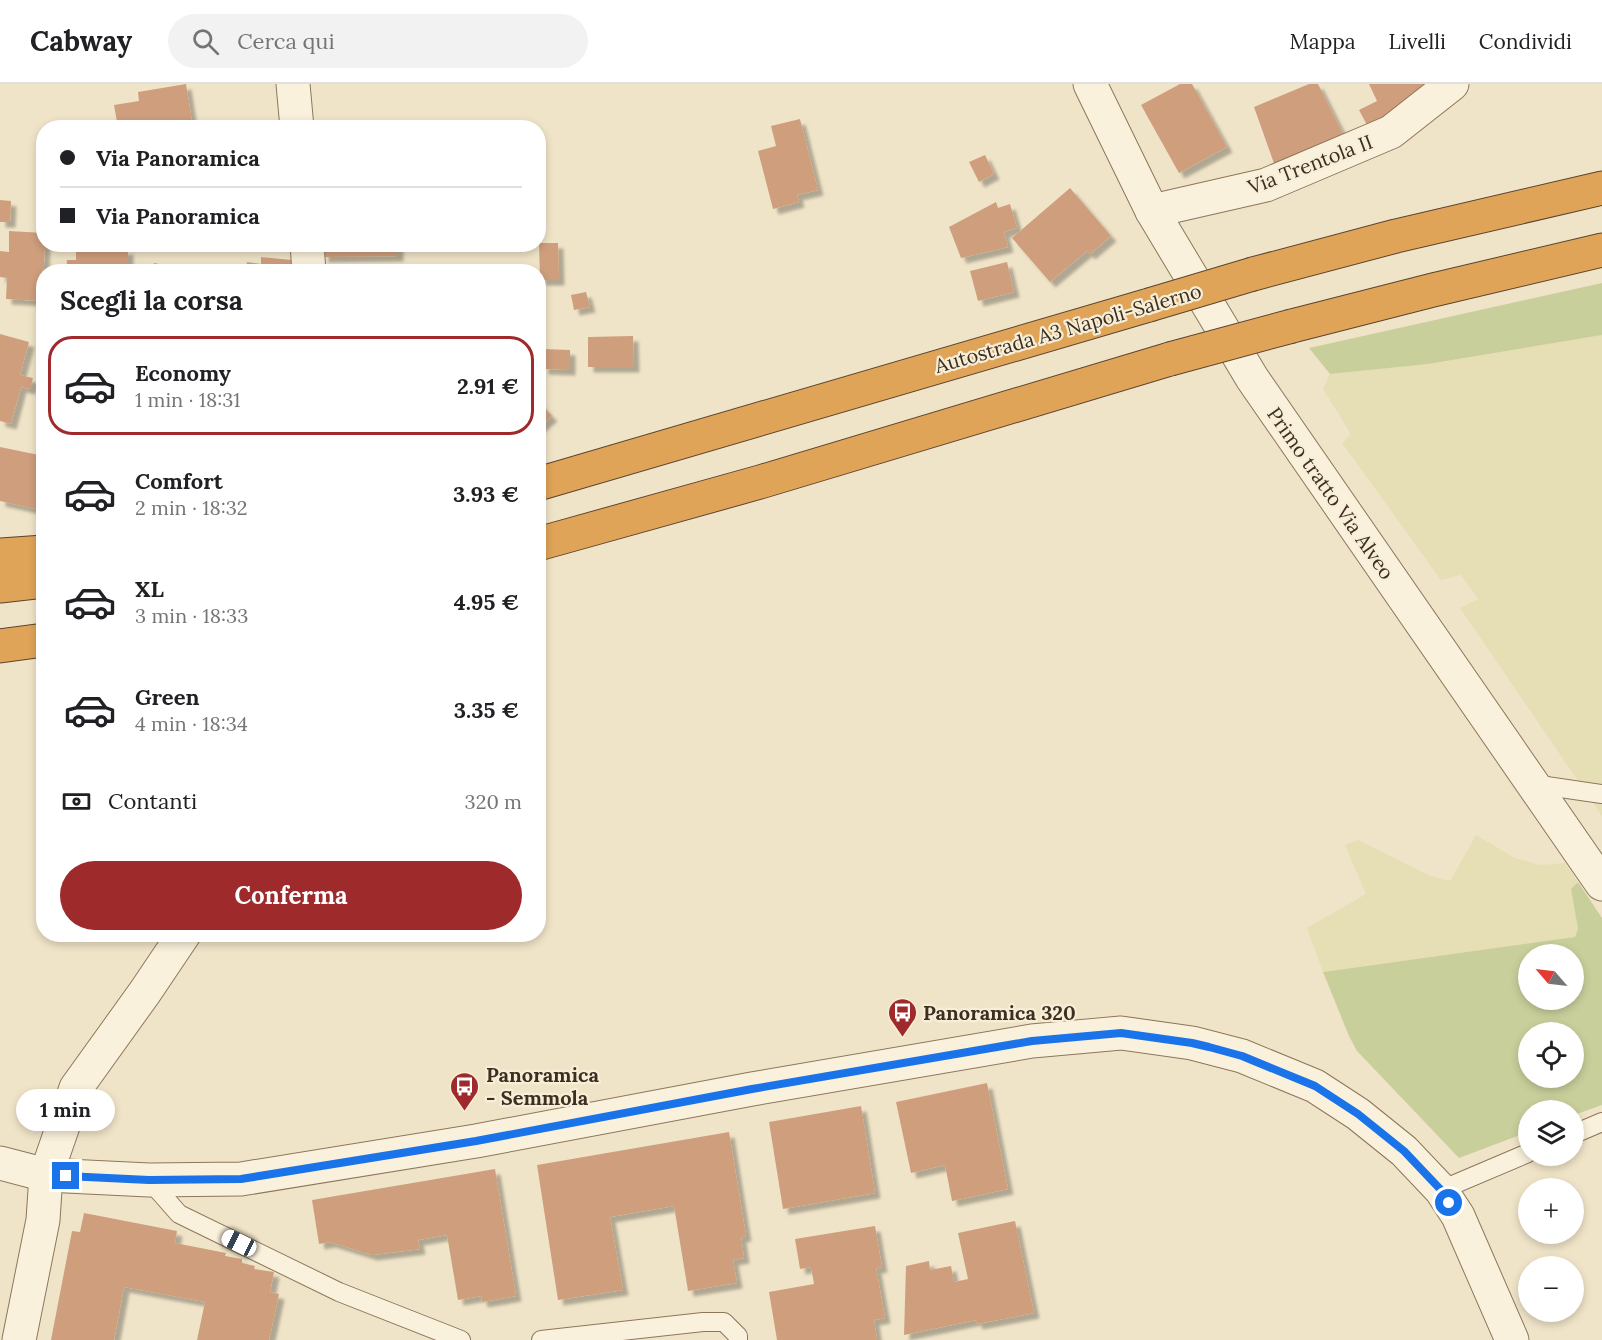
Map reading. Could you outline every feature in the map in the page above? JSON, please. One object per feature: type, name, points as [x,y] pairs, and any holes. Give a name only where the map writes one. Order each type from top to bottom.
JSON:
[{"type":"highway","name":"Autostrada A3 Napoli-Salerno","points":[[546,482],[1253,274],[1396,236],[1602,188]]},
{"type":"highway","points":[[546,542],[760,482],[1170,359],[1432,290],[1602,250]]},
{"type":"highway","points":[[0,555],[36,553]]},
{"type":"highway","points":[[0,586],[36,582]]},
{"type":"highway","points":[[0,646],[36,641]]},
{"type":"street","points":[[293,84],[296,120]]},
{"type":"street","name":"Primo tratto Via Alveo","points":[[1090,84],[1152,211],[1252,378],[1602,884]]},
{"type":"street","name":"Via Trentola II","points":[[1152,211],[1266,186],[1391,132],[1452,84]]},
{"type":"street","points":[[19,1340],[43,1220],[46,1175],[76,1088],[179,942]]},
{"type":"street","points":[[0,1163],[46,1175],[149,1180],[241,1179],[476,1141],[752,1089],[1032,1041],[1121,1033],[1192,1043],[1242,1056],[1315,1086],[1358,1114],[1404,1151],[1441,1190],[1458,1216],[1512,1340]]},
{"type":"lane","points":[[1533,784],[1602,794]]},
{"type":"lane","points":[[1584,1130],[1602,1122]]},
{"type":"lane","points":[[1441,1190],[1518,1157]]},
{"type":"lane","points":[[149,1180],[179,1214],[339,1292],[461,1340]]},
{"type":"lane","points":[[541,1340],[703,1322],[724,1322],[738,1336],[738,1340]]},
{"type":"shaded area","points":[[1602,335],[1602,816],[1460,608],[1478,599],[1461,575],[1441,580],[1342,443],[1351,434],[1323,389],[1330,374],[1428,364]]},
{"type":"shaded area","points":[[1476,835],[1515,858],[1540,865],[1565,863],[1578,882],[1571,889],[1578,929],[1575,937],[1323,972],[1307,928],[1366,894],[1345,845],[1358,840],[1431,876],[1450,881]]},
{"type":"green space","points":[[1602,283],[1602,335],[1428,364],[1330,374],[1309,348]]},
{"type":"green space","points":[[1578,882],[1602,918],[1602,1105],[1584,1111],[1584,1100],[1518,1100],[1518,1136],[1459,1158],[1357,1051],[1323,972],[1518,945],[1518,1010],[1584,1010],[1584,944],[1525,944],[1575,937],[1578,929],[1571,889]]},
{"type":"building","points":[[186,84],[192,120],[117,120],[114,105],[139,101],[138,92]]},
{"type":"building","points":[[1180,84],[1192,84],[1227,147],[1179,173],[1141,105]]},
{"type":"building","points":[[1309,84],[1318,84],[1347,142],[1276,169],[1254,107]]},
{"type":"building","points":[[1369,84],[1450,84],[1368,127],[1359,110],[1377,101]]},
{"type":"building","points":[[800,119],[818,190],[797,195],[799,202],[773,209],[758,151],[776,146],[771,126]]},
{"type":"building","points":[[985,155],[994,174],[979,182],[969,162]]},
{"type":"building","points":[[1070,188],[1111,236],[1090,254],[1087,251],[1050,282],[1012,238]]},
{"type":"building","points":[[0,200],[11,201],[10,222],[0,222]]},
{"type":"building","points":[[996,202],[998,208],[1010,204],[1017,228],[1004,232],[1008,247],[961,258],[949,227]]},
{"type":"building","points":[[9,231],[36,233],[36,252],[45,252],[44,264],[36,264],[36,301],[6,299],[7,278],[0,277],[0,251],[9,252]]},
{"type":"building","points":[[546,243],[558,243],[559,280],[546,280],[546,264],[540,264],[539,252],[546,252]]},
{"type":"building","points":[[76,252],[128,252],[128,264],[67,264],[67,260],[76,260]]},
{"type":"building","points":[[323,252],[398,252],[398,256],[323,257]]},
{"type":"building","points":[[261,257],[292,260],[292,264],[261,264]]},
{"type":"building","points":[[1007,262],[1014,292],[978,301],[970,271]]},
{"type":"building","points":[[586,292],[590,307],[574,310],[571,295]]},
{"type":"building","points":[[0,334],[29,342],[20,375],[33,378],[30,389],[21,387],[11,424],[0,421]]},
{"type":"building","points":[[633,336],[634,367],[588,367],[588,337]]},
{"type":"building","points":[[546,349],[570,350],[570,370],[546,369]]},
{"type":"building","points":[[546,410],[552,416],[546,421]]},
{"type":"building","points":[[0,447],[36,454],[36,509],[0,501]]},
{"type":"building","points":[[987,1083],[1008,1189],[952,1201],[945,1165],[911,1173],[896,1102]]},
{"type":"building","points":[[861,1106],[875,1193],[783,1209],[769,1122]]},
{"type":"building","points":[[729,1132],[746,1236],[741,1237],[744,1258],[733,1260],[737,1283],[688,1291],[674,1206],[610,1217],[623,1290],[558,1300],[537,1165]]},
{"type":"building","points":[[495,1169],[516,1296],[482,1302],[481,1296],[458,1300],[447,1235],[418,1240],[420,1249],[372,1255],[330,1242],[319,1244],[312,1200]]},
{"type":"building","points":[[84,1213],[177,1231],[175,1243],[226,1253],[225,1256],[242,1259],[242,1263],[255,1266],[254,1269],[274,1272],[270,1292],[279,1294],[269,1340],[197,1340],[205,1302],[124,1287],[114,1340],[51,1340],[72,1231],[80,1232]]},
{"type":"building","points":[[1015,1221],[1034,1313],[977,1324],[976,1320],[904,1335],[906,1266],[929,1261],[930,1270],[951,1266],[954,1282],[968,1279],[958,1233]]},
{"type":"building","points":[[875,1226],[882,1267],[876,1268],[885,1318],[874,1320],[877,1340],[777,1340],[769,1292],[814,1284],[811,1267],[800,1269],[795,1239]]},
{"type":"place","name":"Panoramica 320","points":[[902,1038]]},
{"type":"place","name":"Panoramica - Semmola","points":[[465,1112]]},
{"type":"route","points":[[66,1176],[149,1180],[241,1179],[476,1141],[752,1089],[1032,1041],[1121,1033],[1192,1043],[1242,1056],[1315,1086],[1358,1114],[1404,1151],[1441,1190],[1449,1203]]}]
